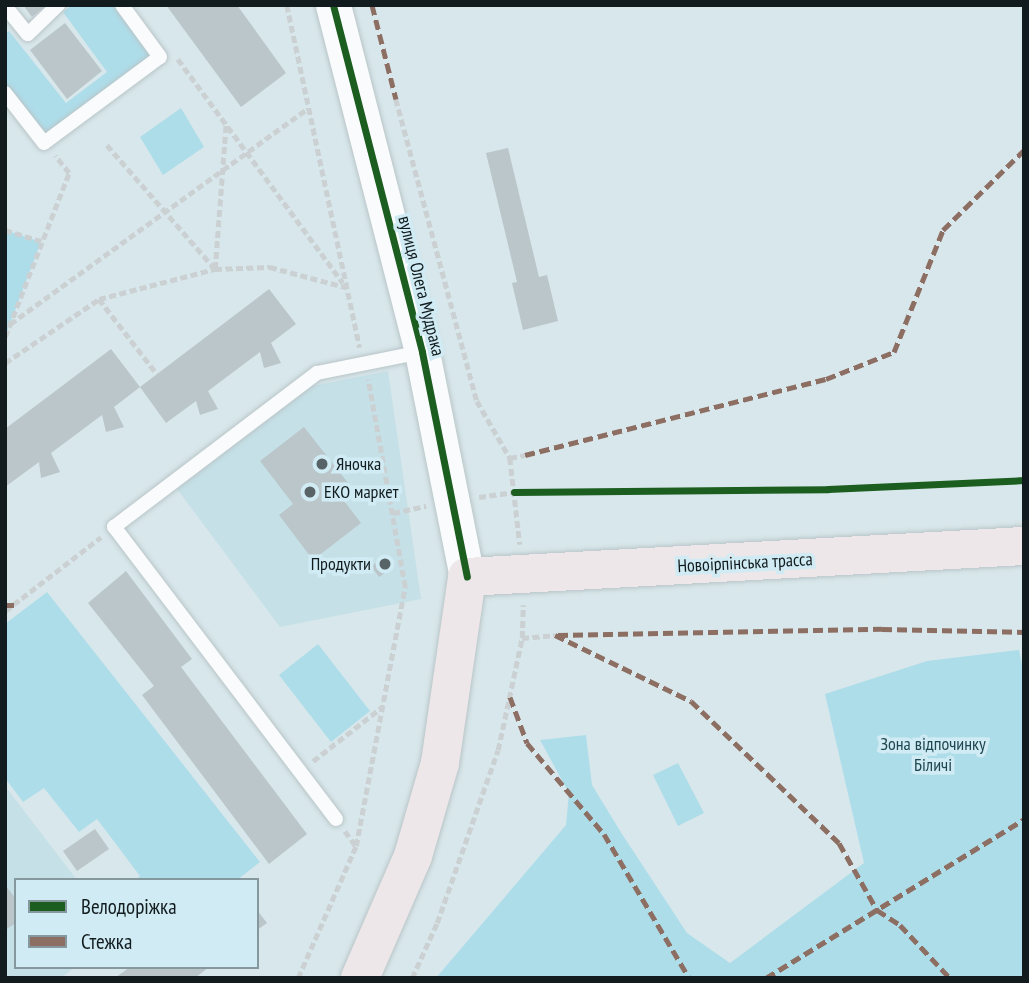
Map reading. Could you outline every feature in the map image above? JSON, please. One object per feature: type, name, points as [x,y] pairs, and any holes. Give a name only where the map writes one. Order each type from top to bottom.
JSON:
[{"type":"main road","name":"Новоірпінська трасса","points":[[467,578],[1024,546]]},
{"type":"main road","name":"вулиця Олега Мудрака","points":[[360,978],[413,856],[440,763],[467,578]]},
{"type":"street","name":"вулиця Олега Мудрака","points":[[333,5],[422,352],[467,578]]},
{"type":"lane","points":[[5,6],[27,34],[58,5]]},
{"type":"lane","points":[[5,93],[44,143],[160,57],[122,5]]},
{"type":"lane","points":[[337,819],[114,527],[317,373],[422,352]]},
{"type":"path","points":[[287,5],[345,287],[365,364],[405,587],[356,846],[299,978]]},
{"type":"path","points":[[170,48],[345,287]]},
{"type":"path","points":[[397,99],[477,401],[510,458],[526,455]]},
{"type":"path","points":[[10,324],[307,108]]},
{"type":"path","points":[[215,269],[226,122]]},
{"type":"path","points":[[5,337],[69,173],[44,143]]},
{"type":"path","points":[[107,145],[163,214],[215,269]]},
{"type":"path","points":[[5,230],[41,242]]},
{"type":"path","points":[[5,363],[99,299],[215,269],[270,267],[345,287]]},
{"type":"path","points":[[99,299],[157,374]]},
{"type":"path","points":[[514,492],[828,489],[1024,480]]},
{"type":"path","points":[[5,611],[114,527]]},
{"type":"path","points":[[412,978],[438,923],[498,750],[522,638],[555,635]]},
{"type":"path","points":[[301,771],[382,707]]},
{"type":"shaded area","points":[[388,371],[421,599],[280,627],[177,489],[312,386]]},
{"type":"shaded area","points":[[5,786],[75,878],[14,878],[14,969],[72,969],[61,978],[5,978]]},
{"type":"green space","points":[[72,5],[118,5],[157,57],[46,138],[5,85],[5,34],[9,31],[66,103],[107,72],[63,12]]},
{"type":"green space","points":[[181,108],[204,147],[163,175],[140,137]]},
{"type":"green space","points":[[5,230],[41,242],[5,337]]},
{"type":"green space","points":[[47,592],[260,862],[240,878],[138,878],[140,876],[97,819],[79,832],[44,788],[23,802],[5,778],[5,624]]},
{"type":"green space","points":[[318,644],[370,711],[331,742],[279,675]]},
{"type":"green space","name":"Зона відпочинку Біличі","points":[[1019,650],[1024,674],[1024,978],[436,978],[566,825],[569,793],[540,740],[586,735],[592,785],[622,834],[687,933],[730,963],[864,863],[825,694],[927,661]]},
{"type":"green space","points":[[678,763],[704,813],[678,826],[653,775]]},
{"type":"building","points":[[23,5],[47,5],[32,17]]},
{"type":"building","points":[[166,5],[237,5],[286,73],[241,107]]},
{"type":"building","points":[[65,23],[102,71],[67,99],[30,50]]},
{"type":"building","points":[[508,148],[539,277],[547,275],[558,321],[523,330],[512,283],[517,282],[486,153]]},
{"type":"building","points":[[269,289],[296,324],[271,343],[281,363],[264,368],[260,352],[208,391],[218,409],[200,415],[196,401],[166,423],[140,387]]},
{"type":"building","points":[[111,349],[140,387],[114,407],[124,427],[106,432],[102,415],[51,453],[60,472],[41,478],[39,462],[5,487],[5,429]]},
{"type":"building","points":[[304,427],[352,488],[341,497],[361,523],[313,560],[279,515],[293,504],[260,461]]},
{"type":"building","points":[[386,556],[394,567],[379,577],[371,566]]},
{"type":"building","points":[[126,571],[192,659],[181,667],[307,834],[269,864],[142,695],[154,686],[88,603]]},
{"type":"building","points":[[95,829],[109,849],[77,871],[63,851]]},
{"type":"building","points":[[5,885],[14,896],[14,924],[5,930]]},
{"type":"building","points":[[259,913],[267,923],[259,929]]},
{"type":"building","points":[[127,969],[206,969],[195,978],[115,978]]},
{"type":"marked path","points":[[372,5],[396,99]]},
{"type":"marked path","points":[[525,455],[826,379],[894,352],[943,230],[1024,150]]},
{"type":"marked path","points":[[5,605],[14,605]]},
{"type":"marked path","points":[[558,635],[882,629],[1024,632]]},
{"type":"marked path","points":[[555,635],[691,701],[839,843],[877,910],[900,925],[950,978]]},
{"type":"marked path","points":[[510,697],[527,743],[604,834],[689,978]]},
{"type":"marked path","points":[[766,978],[1024,819]]},
{"type":"cycle path","points":[[333,5],[422,352],[467,577]]},
{"type":"cycle path","points":[[514,492],[828,489],[1024,480]]},
{"type":"place","name":"Яночка","points":[[322,464]]},
{"type":"place","name":"ЕКО маркет","points":[[310,492]]},
{"type":"place","name":"Продукти","points":[[385,564]]}]
